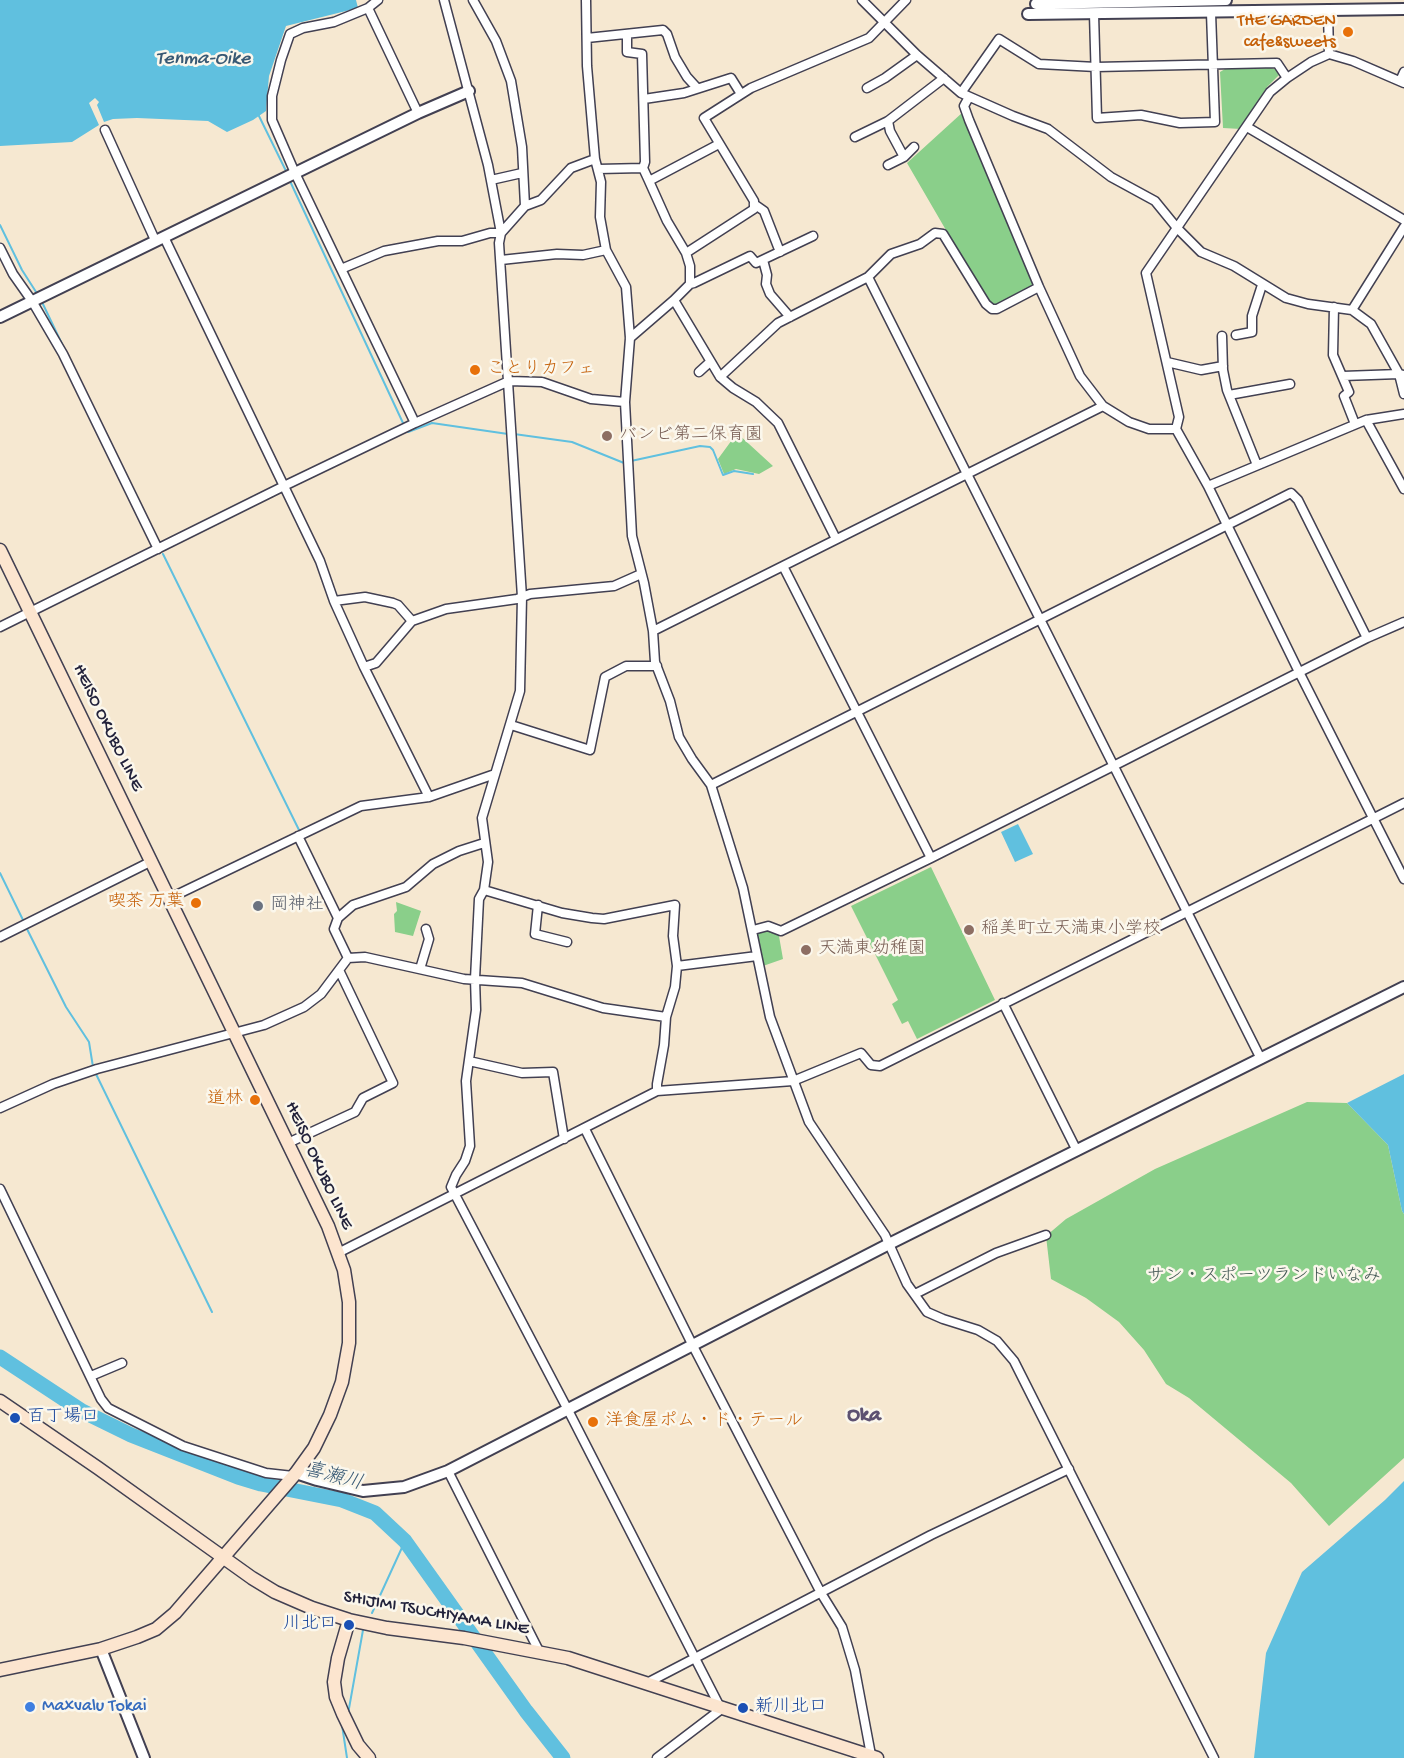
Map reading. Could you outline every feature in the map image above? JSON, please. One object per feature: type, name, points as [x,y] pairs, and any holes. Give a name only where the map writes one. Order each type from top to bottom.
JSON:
[{"type":"main road","name":"HEISO OKUBO LINE","points":[[0,550],[328,1226],[338,1253],[349,1302],[349,1343],[342,1382],[330,1415],[314,1448],[293,1476],[175,1613],[156,1629],[137,1637],[101,1648],[0,1670]]},
{"type":"main road","name":"SHIJIMI TSUCHIYAMA LINE","points":[[0,1401],[275,1592],[349,1620],[387,1628],[484,1641],[568,1658],[874,1757]]},
{"type":"main road","points":[[349,1620],[338,1658],[334,1682],[336,1697],[358,1744],[369,1758]]},
{"type":"street","points":[[378,0],[368,8],[334,22],[303,28],[290,34],[280,60],[272,96],[272,120],[295,173],[415,423]]},
{"type":"street","points":[[444,0],[491,180],[501,233],[499,243],[522,597],[520,691],[482,818],[488,862],[484,890],[479,899],[475,979],[476,1010],[466,1081],[470,1146],[451,1187],[722,1707],[657,1758]]},
{"type":"street","points":[[472,0],[496,41],[511,81],[522,147],[525,206]]},
{"type":"street","points":[[586,0],[587,66],[595,159],[601,182],[600,217],[606,250],[626,287],[630,338],[625,402],[632,536],[657,666],[670,701],[679,737],[711,785],[743,888],[770,1017],[809,1122],[862,1198],[889,1244],[907,1284],[927,1312],[978,1330],[997,1341],[1014,1361],[1214,1758]]},
{"type":"street","points":[[862,0],[886,21],[916,55],[965,95],[1048,129],[1111,177],[1155,201],[1201,252],[1234,266],[1286,298],[1352,310],[1371,324],[1402,374],[1404,394]]},
{"type":"street","points":[[780,252],[764,212],[754,204],[704,118],[766,81],[869,38],[906,0]]},
{"type":"street","points":[[1036,4],[1082,1],[1226,0]]},
{"type":"street","points":[[1028,14],[1211,13],[1328,5],[1404,9]]},
{"type":"street","points":[[1328,5],[1329,54]]},
{"type":"street","points":[[368,8],[418,113]]},
{"type":"street","points":[[1094,14],[1097,118],[1141,115],[1180,123],[1215,122],[1211,13]]},
{"type":"street","points":[[587,39],[663,30],[667,34],[675,57],[697,88]]},
{"type":"street","points":[[627,34],[627,52],[642,54],[645,162],[643,168],[686,253],[690,266],[690,284]]},
{"type":"street","points":[[1176,429],[1149,429],[1138,426],[1103,406],[1080,376],[966,113],[965,95],[999,39],[1040,64],[1096,67],[1277,63],[1287,78]]},
{"type":"street","points":[[1404,72],[1402,82],[1353,61],[1329,54],[1311,62],[1287,78],[1270,92],[1146,273],[1179,417],[1176,429],[1208,486],[1404,879]]},
{"type":"street","points":[[867,88],[916,55]]},
{"type":"street","points":[[644,99],[684,93],[731,78],[741,94]]},
{"type":"street","points":[[855,137],[888,121],[944,78]]},
{"type":"street","points":[[0,317],[418,113],[469,91]]},
{"type":"street","points":[[888,121],[890,131],[904,157]]},
{"type":"street","points":[[1247,127],[1404,220]]},
{"type":"street","points":[[105,130],[284,486],[320,561],[334,601],[364,667],[429,797]]},
{"type":"street","points":[[649,181],[719,144]]},
{"type":"street","points":[[888,165],[904,157],[914,147]]},
{"type":"street","points":[[341,268],[384,251],[438,241],[462,241],[490,233],[501,233],[525,206],[541,200],[570,168],[595,159]]},
{"type":"street","points":[[598,169],[643,168]]},
{"type":"street","points":[[491,180],[522,173]]},
{"type":"street","points":[[686,253],[754,209],[754,204]]},
{"type":"street","points":[[1352,310],[1404,227]]},
{"type":"street","points":[[720,377],[778,323],[868,277],[891,254],[920,244],[935,233],[943,234],[986,304],[992,309],[998,309],[1040,287]]},
{"type":"street","points":[[630,338],[690,284],[750,256],[756,263],[813,236]]},
{"type":"street","points":[[0,248],[13,274],[32,301],[63,354],[158,549]]},
{"type":"street","points":[[501,260],[557,254],[583,255],[606,250]]},
{"type":"street","points":[[763,260],[767,275],[766,284],[771,294],[790,316]]},
{"type":"street","points":[[868,277],[1261,1059]]},
{"type":"street","points":[[1236,335],[1252,332],[1252,316],[1263,285]]},
{"type":"street","points":[[674,300],[720,377],[756,402],[778,423],[836,539]]},
{"type":"street","points":[[1334,307],[1333,355],[1344,376],[1349,392],[1344,396],[1355,424]]},
{"type":"street","points":[[1222,336],[1223,366],[1229,395],[1257,465]]},
{"type":"street","points":[[699,372],[710,362]]},
{"type":"street","points":[[1167,362],[1201,370],[1223,366]]},
{"type":"street","points":[[1344,376],[1402,374]]},
{"type":"street","points":[[0,627],[284,486],[509,381],[542,382],[591,399],[625,402]]},
{"type":"street","points":[[1229,395],[1290,384]]},
{"type":"street","points":[[652,631],[1103,406]]},
{"type":"street","points":[[1208,486],[1365,420],[1404,414]]},
{"type":"street","points":[[1365,420],[1404,489]]},
{"type":"street","points":[[711,785],[1291,493],[1298,500],[1367,638]]},
{"type":"street","points":[[783,566],[931,858]]},
{"type":"street","points":[[364,667],[376,663],[412,621],[446,609],[517,599],[530,594],[614,586],[641,574]]},
{"type":"street","points":[[334,601],[365,597],[393,603],[398,605],[412,621]]},
{"type":"street","points":[[753,930],[768,926],[781,931],[1367,638],[1404,622]]},
{"type":"street","points":[[511,725],[590,750],[605,677],[626,666],[657,666]]},
{"type":"street","points":[[170,898],[361,806],[429,797],[495,774]]},
{"type":"street","points":[[338,1253],[657,1091],[793,1081],[861,1053],[871,1065],[880,1066],[1404,803]]},
{"type":"street","points":[[298,836],[338,918]]},
{"type":"street","points":[[348,958],[334,929],[338,918],[353,905],[406,887],[440,860],[484,843]]},
{"type":"street","points":[[0,937],[152,861]]},
{"type":"street","points":[[484,890],[562,913],[604,919],[675,905],[674,936],[677,966],[675,987],[666,1017],[657,1091]]},
{"type":"street","points":[[538,905],[535,934],[567,942]]},
{"type":"street","points":[[420,969],[429,939],[426,929]]},
{"type":"street","points":[[677,966],[758,956]]},
{"type":"street","points":[[0,1108],[53,1084],[97,1069],[264,1025],[304,1007],[321,994],[348,958],[365,957],[464,979],[522,983],[603,1008],[666,1017]]},
{"type":"street","points":[[288,1143],[355,1112],[363,1098],[393,1083],[339,970]]},
{"type":"street","points":[[0,1189],[101,1399],[108,1407],[164,1437],[251,1469],[317,1480],[363,1491],[404,1487],[448,1471],[889,1244],[1404,987]]},
{"type":"street","points":[[1003,1003],[1077,1151]]},
{"type":"street","points":[[469,1061],[522,1073],[553,1072],[564,1139]]},
{"type":"street","points":[[585,1129],[693,1346],[821,1593],[842,1627],[852,1659],[874,1757]]},
{"type":"street","points":[[915,1294],[996,1253],[1046,1236]]},
{"type":"street","points":[[91,1376],[122,1363]]},
{"type":"street","points":[[647,1683],[931,1535],[1069,1469]]},
{"type":"street","points":[[448,1471],[539,1651]]},
{"type":"street","points":[[101,1648],[144,1758]]},
{"type":"street","points":[[358,1744],[359,1758]]},
{"type":"green space","points":[[1271,68],[1277,70],[1279,75],[1267,87],[1241,129],[1223,128],[1220,72],[1225,69]]},
{"type":"green space","points":[[963,112],[1036,286],[994,307],[986,299],[907,163]]},
{"type":"green space","points":[[737,433],[773,466],[759,474],[736,469],[724,474],[718,459]]},
{"type":"green space","points":[[931,867],[995,1000],[917,1039],[908,1021],[902,1024],[892,1004],[898,1000],[851,906]]},
{"type":"green space","points":[[396,902],[421,911],[413,936],[395,932]]},
{"type":"green space","points":[[764,930],[774,932],[779,936],[783,959],[763,966],[756,934]]},
{"type":"green space","name":"サン・スポーツランドいなみ","points":[[1307,1102],[1347,1103],[1388,1145],[1404,1214],[1404,1458],[1329,1526],[1291,1483],[1189,1398],[1166,1384],[1144,1350],[1119,1322],[1086,1298],[1051,1279],[1046,1236],[1066,1219],[1155,1169]]},
{"type":"water","name":"Tenma-Oike","points":[[0,0],[356,0],[358,8],[286,26],[269,76],[266,111],[227,132],[208,121],[137,118],[113,119],[104,122],[97,105],[99,102],[95,98],[89,103],[99,125],[72,142],[0,146]]},
{"type":"water","points":[[1018,824],[1033,854],[1015,862],[1001,832]]},
{"type":"water","points":[[1404,1074],[1404,1214],[1388,1145],[1347,1103]]},
{"type":"water","points":[[1404,1481],[1404,1758],[1254,1758],[1266,1653],[1302,1572]]},
{"type":"waterway","points":[[258,114],[287,173]]},
{"type":"waterway","points":[[289,179],[403,423]]},
{"type":"waterway","points":[[0,225],[22,270],[38,295]]},
{"type":"waterway","points":[[41,300],[62,344]]},
{"type":"waterway","points":[[408,432],[432,423],[508,434]]},
{"type":"waterway","points":[[514,434],[572,442],[624,463]]},
{"type":"waterway","points":[[631,461],[700,446],[710,447],[723,475],[734,471],[753,474]]},
{"type":"waterway","points":[[163,554],[300,832]]},
{"type":"waterway","points":[[0,873],[24,922]]},
{"type":"waterway","points":[[26,927],[66,1007],[89,1042],[93,1067]]},
{"type":"waterway","points":[[95,1072],[212,1312]]},
{"type":"waterway","name":"喜瀬川","points":[[0,1357],[82,1411],[131,1435],[238,1477],[261,1484],[342,1500],[375,1513],[405,1541],[526,1711],[563,1758]]},
{"type":"waterway","points":[[372,1613],[405,1541]]},
{"type":"waterway","points":[[348,1714],[363,1630]]},
{"type":"waterway","points":[[342,1725],[347,1758]]},
{"type":"place","name":"THE GARDEN cafe&sweets","points":[[1348,32]]},
{"type":"place","name":"ことりカフェ","points":[[475,370]]},
{"type":"place","name":"バンビ第二保育園","points":[[607,436]]},
{"type":"place","name":"喫茶 万葉","points":[[196,903]]},
{"type":"place","name":"岡神社","points":[[258,906]]},
{"type":"place","name":"稲美町立天満東小学校","points":[[969,930]]},
{"type":"place","name":"天満東幼稚園","points":[[806,950]]},
{"type":"place","name":"道林","points":[[255,1100]]},
{"type":"place","name":"百丁場口","points":[[15,1418]]},
{"type":"place","name":"洋食屋ポム・ド・テール","points":[[593,1422]]},
{"type":"place","name":"川北口","points":[[349,1625]]},
{"type":"place","name":"Maxvalu Tokai","points":[[30,1707]]},
{"type":"place","name":"新川北口","points":[[743,1708]]},
{"type":"district","name":"Oka","points":[[864,1417]]}]
